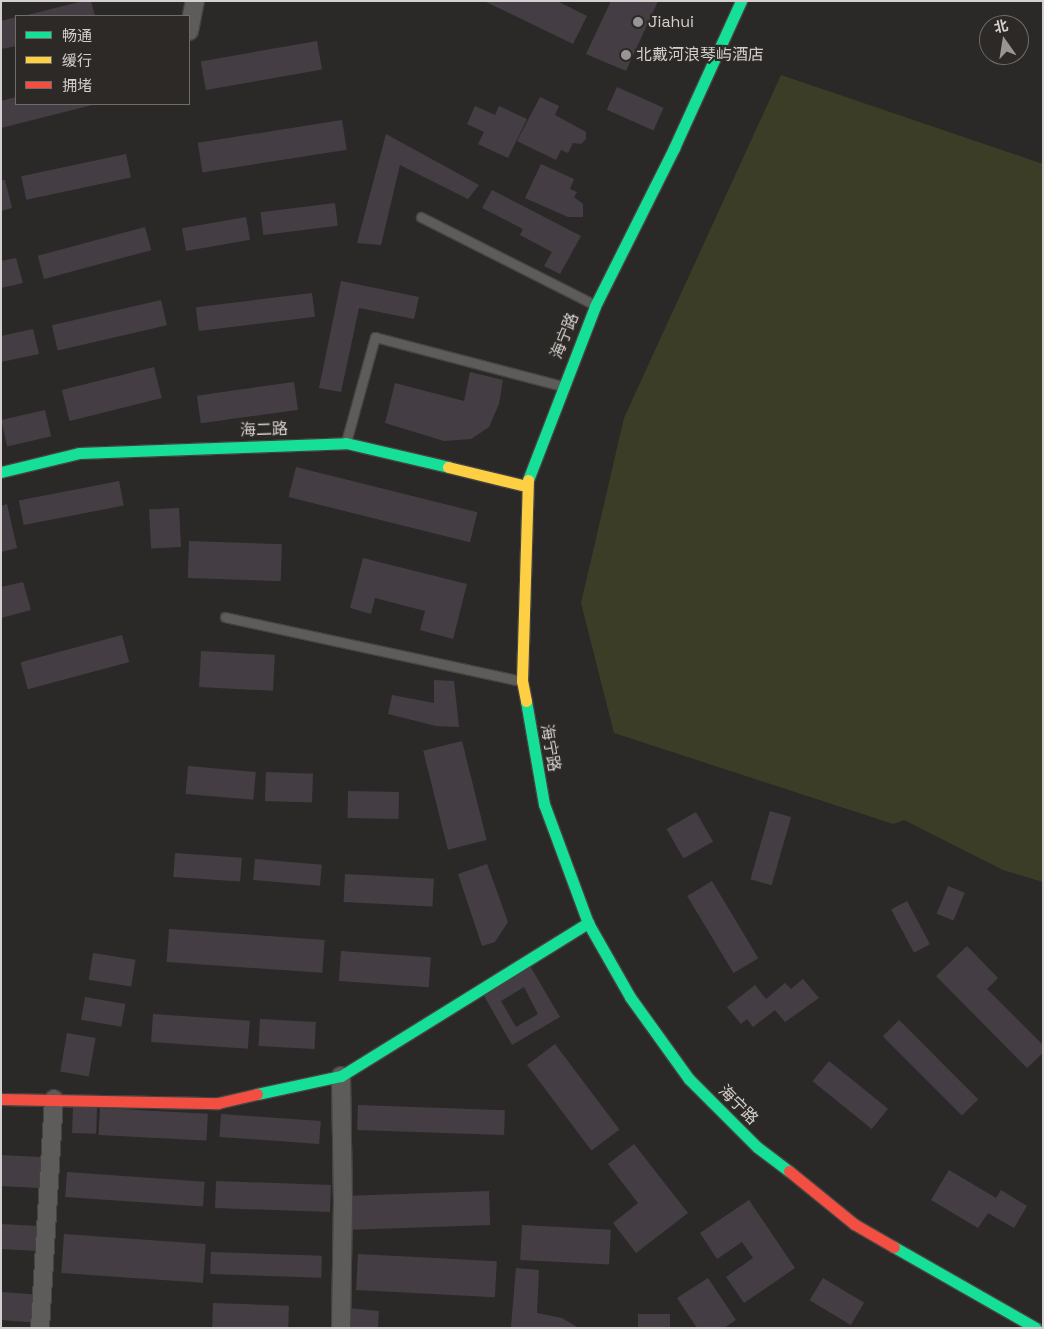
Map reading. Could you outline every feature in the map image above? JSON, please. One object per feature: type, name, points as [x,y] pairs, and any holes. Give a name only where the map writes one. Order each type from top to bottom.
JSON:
[{"type":"main road","name":"海宁路","points":[[741,1],[674,148],[595,306],[562,386],[526,486],[522,681],[544,804],[588,923],[630,997],[689,1078],[757,1147],[826,1198],[854,1224],[1036,1328]]},
{"type":"main road","name":"海二路","points":[[1,472],[79,453],[346,443],[526,486]]},
{"type":"main road","points":[[1,1099],[218,1102],[341,1076],[588,923]]},
{"type":"street","points":[[190,25],[195,1]]},
{"type":"street","points":[[341,1076],[344,1200],[341,1328]]},
{"type":"street","points":[[40,1328],[54,1099]]},
{"type":"lane","points":[[421,217],[595,306]]},
{"type":"lane","points":[[346,443],[375,337],[562,386]]},
{"type":"lane","points":[[225,617],[522,681]]},
{"type":"green space","points":[[781,75],[1043,164],[1043,882],[1003,870],[904,820],[893,824],[614,733],[581,603],[624,418]]},
{"type":"building","points":[[83,1],[91,1],[95,15],[27,15]]},
{"type":"building","points":[[484,1],[557,1],[587,16],[573,44]]},
{"type":"building","points":[[611,1],[658,1],[626,71],[586,54]]},
{"type":"building","points":[[15,17],[15,46],[1,49],[1,21]]},
{"type":"building","points":[[317,41],[322,70],[206,90],[201,61]]},
{"type":"building","points":[[617,87],[664,108],[653,131],[607,110]]},
{"type":"building","points":[[15,97],[15,105],[92,105],[1,128],[1,101]]},
{"type":"building","points":[[540,97],[559,106],[555,115],[586,132],[586,139],[581,144],[573,143],[568,153],[561,150],[556,160],[517,141]]},
{"type":"building","points":[[475,106],[495,115],[499,106],[527,119],[508,158],[478,144],[484,132],[467,124]]},
{"type":"building","points":[[342,120],[347,150],[202,172],[198,143]]},
{"type":"building","points":[[386,134],[479,185],[468,199],[400,165],[381,245],[357,243]]},
{"type":"building","points":[[126,154],[131,177],[26,200],[21,176]]},
{"type":"building","points":[[541,164],[574,179],[570,189],[577,192],[574,197],[583,204],[583,217],[568,217],[525,198]]},
{"type":"building","points":[[1,180],[5,180],[12,208],[1,211]]},
{"type":"building","points":[[492,190],[581,236],[560,274],[544,266],[552,252],[520,235],[523,229],[482,208]]},
{"type":"building","points":[[335,203],[338,226],[263,235],[261,212]]},
{"type":"building","points":[[246,217],[250,240],[186,251],[182,228]]},
{"type":"building","points":[[145,227],[151,250],[44,279],[38,256]]},
{"type":"building","points":[[16,258],[23,283],[1,288],[1,261]]},
{"type":"building","points":[[341,281],[419,297],[414,319],[359,308],[341,392],[319,388]]},
{"type":"building","points":[[312,293],[315,317],[199,331],[196,307]]},
{"type":"building","points":[[161,300],[167,325],[58,351],[52,325]]},
{"type":"building","points":[[33,329],[39,354],[1,362],[1,336]]},
{"type":"building","points":[[154,367],[162,398],[70,421],[62,390]]},
{"type":"building","points":[[470,372],[503,380],[499,404],[489,427],[471,439],[444,441],[385,423],[395,383],[464,401]]},
{"type":"building","points":[[294,382],[298,410],[201,423],[197,396]]},
{"type":"building","points":[[45,410],[51,436],[7,446],[1,420]]},
{"type":"building","points":[[296,467],[477,512],[470,542],[289,497]]},
{"type":"building","points":[[119,481],[124,506],[24,525],[19,500]]},
{"type":"building","points":[[7,504],[17,548],[1,552],[1,506]]},
{"type":"building","points":[[179,508],[181,547],[151,549],[149,510]]},
{"type":"building","points":[[189,541],[282,544],[281,581],[188,578]]},
{"type":"building","points":[[363,558],[467,584],[453,639],[420,630],[425,611],[375,598],[371,614],[350,608]]},
{"type":"building","points":[[23,582],[31,610],[1,618],[1,587]]},
{"type":"building","points":[[122,635],[129,662],[28,689],[21,662]]},
{"type":"building","points":[[201,651],[275,655],[273,691],[199,687]]},
{"type":"building","points":[[434,680],[454,681],[459,727],[436,726],[388,714],[392,695],[434,703]]},
{"type":"building","points":[[462,741],[487,840],[448,850],[423,751]]},
{"type":"building","points":[[188,766],[256,772],[253,800],[186,794]]},
{"type":"building","points":[[266,772],[313,774],[312,803],[265,801]]},
{"type":"building","points":[[348,791],[399,792],[399,819],[348,818]]},
{"type":"building","points":[[770,811],[791,817],[772,885],[750,879]]},
{"type":"building","points":[[696,812],[713,841],[684,858],[667,829]]},
{"type":"building","points":[[175,853],[242,858],[240,882],[173,877]]},
{"type":"building","points":[[255,859],[322,865],[320,886],[253,880]]},
{"type":"building","points":[[487,864],[508,922],[495,942],[482,946],[458,874]]},
{"type":"building","points":[[345,874],[434,879],[432,907],[344,902]]},
{"type":"building","points":[[712,881],[758,958],[733,973],[687,896]]},
{"type":"building","points":[[948,886],[965,893],[953,921],[937,914]]},
{"type":"building","points":[[907,901],[930,944],[914,953],[891,909]]},
{"type":"building","points":[[169,929],[325,940],[322,973],[167,962]]},
{"type":"building","points":[[967,946],[998,978],[987,989],[1043,1045],[1043,1053],[1027,1068],[936,976]]},
{"type":"building","points":[[341,951],[431,957],[429,987],[339,981]]},
{"type":"building","points":[[93,953],[135,960],[131,986],[89,980]]},
{"type":"building","points":[[530,966],[560,1017],[512,1045],[483,994]],"holes":[[[524,987],[538,1014],[516,1027],[501,1001]]]},
{"type":"building","points":[[803,979],[819,998],[785,1022],[775,1010],[753,1027],[747,1019],[741,1024],[727,1007],[755,985],[766,999],[785,983],[791,989]]},
{"type":"building","points":[[85,997],[125,1004],[121,1027],[81,1020]]},
{"type":"building","points":[[153,1014],[250,1021],[248,1049],[151,1042]]},
{"type":"building","points":[[260,1019],[316,1022],[315,1049],[259,1046]]},
{"type":"building","points":[[899,1020],[978,1099],[962,1115],[883,1036]]},
{"type":"building","points":[[67,1033],[96,1038],[89,1076],[60,1071]]},
{"type":"building","points":[[555,1044],[619,1129],[591,1151],[527,1065]]},
{"type":"building","points":[[829,1061],[888,1109],[872,1129],[813,1081]]},
{"type":"building","points":[[358,1105],[505,1110],[504,1135],[357,1130]]},
{"type":"building","points":[[73,1107],[97,1108],[96,1134],[72,1133]]},
{"type":"building","points":[[100,1108],[208,1114],[206,1141],[99,1135]]},
{"type":"building","points":[[221,1114],[321,1121],[319,1144],[219,1137]]},
{"type":"building","points":[[634,1144],[688,1213],[636,1253],[613,1223],[638,1203],[608,1164]]},
{"type":"building","points":[[1,1155],[45,1157],[43,1188],[1,1186]]},
{"type":"building","points":[[949,1170],[996,1198],[1001,1190],[1027,1206],[1014,1228],[988,1213],[978,1228],[931,1200]]},
{"type":"building","points":[[67,1172],[205,1182],[203,1207],[65,1197]]},
{"type":"building","points":[[216,1181],[331,1185],[330,1212],[215,1208]]},
{"type":"building","points":[[489,1191],[490,1225],[352,1230],[351,1196]]},
{"type":"building","points":[[749,1200],[795,1268],[744,1303],[726,1277],[753,1258],[742,1242],[717,1259],[700,1233]]},
{"type":"building","points":[[1,1224],[38,1226],[37,1251],[1,1249]]},
{"type":"building","points":[[522,1225],[611,1230],[609,1265],[520,1260]]},
{"type":"building","points":[[64,1234],[206,1244],[203,1283],[61,1273]]},
{"type":"building","points":[[211,1252],[322,1256],[321,1278],[210,1274]]},
{"type":"building","points":[[358,1254],[497,1261],[495,1297],[356,1290]]},
{"type":"building","points":[[516,1268],[539,1270],[537,1313],[562,1318],[579,1328],[511,1327]]},
{"type":"building","points":[[708,1278],[736,1320],[724,1328],[697,1328],[677,1298]]},
{"type":"building","points":[[823,1278],[864,1303],[851,1325],[810,1300]]},
{"type":"building","points":[[1,1292],[33,1294],[31,1322],[1,1320]]},
{"type":"building","points":[[213,1303],[289,1306],[288,1328],[212,1328]]},
{"type":"building","points":[[348,1308],[379,1311],[378,1328],[347,1328]]},
{"type":"building","points":[[638,1314],[670,1314],[670,1328],[638,1328]]},
{"type":"traffic: fast","points":[[528,480],[595,306],[674,148],[741,1]]},
{"type":"traffic: fast","points":[[1,472],[79,453],[346,443],[448,467]]},
{"type":"traffic: fast","points":[[526,701],[544,804],[588,923],[630,997],[689,1079],[757,1147],[789,1171]]},
{"type":"traffic: fast","points":[[257,1094],[341,1076],[588,923]]},
{"type":"traffic: fast","points":[[894,1247],[1036,1328]]},
{"type":"traffic: slow","points":[[448,467],[526,486]]},
{"type":"traffic: slow","points":[[526,701],[522,681],[528,480]]},
{"type":"traffic: jam","points":[[1,1099],[218,1103],[257,1094]]},
{"type":"traffic: jam","points":[[789,1171],[854,1224],[894,1247]]},
{"type":"place","name":"Jiahui","points":[[638,22]]},
{"type":"place","name":"北戴河浪琴屿酒店","points":[[626,55]]}]
